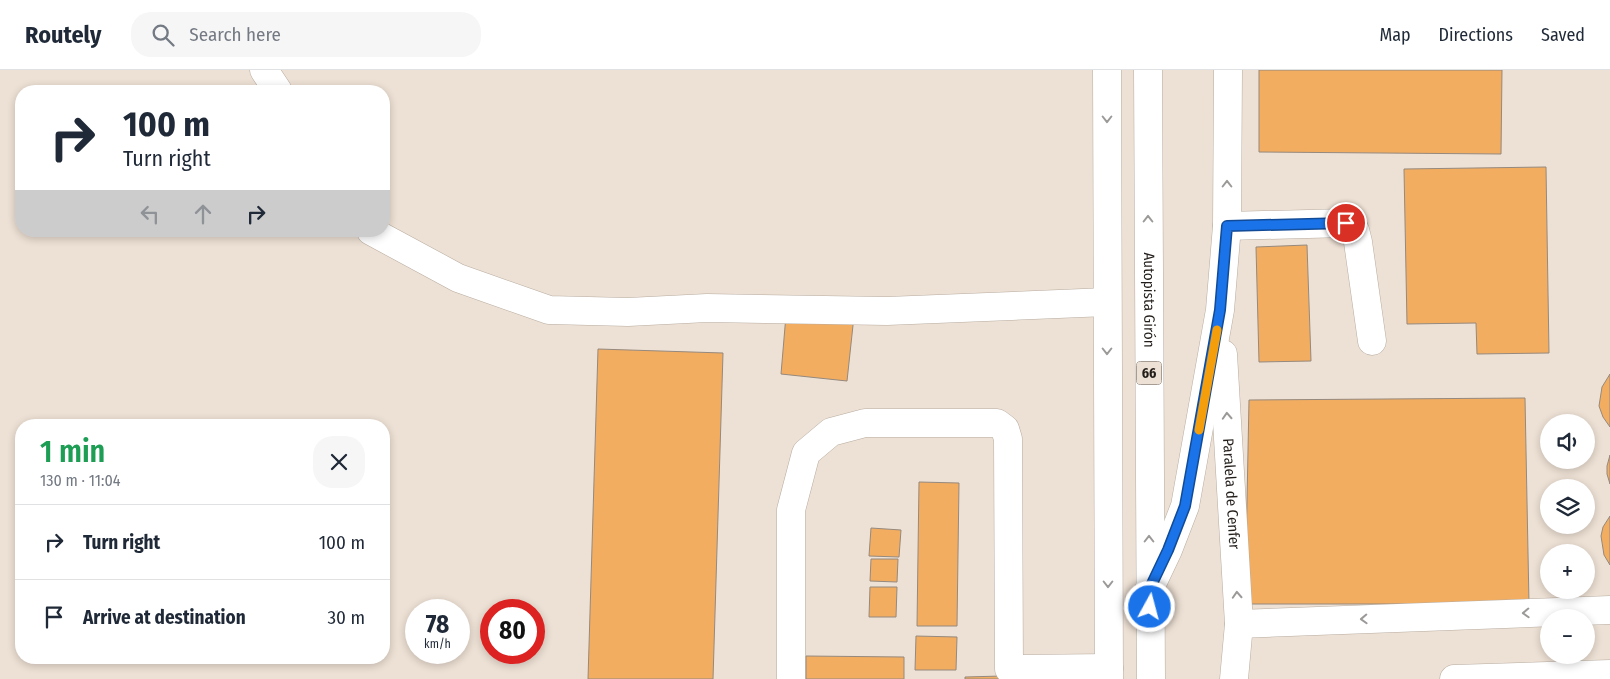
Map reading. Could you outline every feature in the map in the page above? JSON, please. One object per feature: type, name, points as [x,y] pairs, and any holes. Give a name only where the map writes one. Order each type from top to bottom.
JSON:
[{"type":"main road","points":[[264,70],[274,85]]},
{"type":"main road","points":[[791,679],[791,510],[806,452],[831,432],[865,424],[997,423],[1005,429],[1008,440],[1009,668],[1109,674],[1107,70]]},
{"type":"main road","name":"Autopista Girón","points":[[1148,70],[1150,679]]},
{"type":"main road","name":"Paralela de Cenfer","points":[[1149,590],[1168,550],[1185,506],[1220,310],[1227,226],[1228,70]]},
{"type":"main road","points":[[1227,226],[1346,223],[1354,230],[1358,242],[1372,341]]},
{"type":"main road","points":[[382,237],[458,278],[549,310],[628,312],[707,308],[887,311],[1107,302]]},
{"type":"main road","name":"Paralela de Cenfer","points":[[1220,310],[1239,624],[1234,679]]},
{"type":"main road","points":[[1239,624],[1610,610]]},
{"type":"main road","points":[[1454,679],[1610,674]]},
{"type":"building","points":[[1259,70],[1502,70],[1501,154],[1259,152]]},
{"type":"building","points":[[1546,167],[1549,353],[1477,354],[1476,323],[1407,324],[1404,169]]},
{"type":"building","points":[[1307,245],[1311,361],[1259,362],[1256,247]]},
{"type":"building","points":[[786,315],[854,316],[847,381],[781,374]]},
{"type":"building","points":[[598,349],[723,353],[713,679],[588,679]]},
{"type":"building","points":[[1610,374],[1610,427],[1603,417],[1599,406],[1602,387]]},
{"type":"building","points":[[1525,398],[1529,604],[1245,604],[1249,400]]},
{"type":"building","points":[[1610,455],[1610,484],[1607,466]]},
{"type":"building","points":[[919,482],[959,483],[957,626],[917,626]]},
{"type":"building","points":[[1610,516],[1610,565],[1604,555],[1601,536],[1603,527]]},
{"type":"building","points":[[871,528],[901,530],[899,557],[869,556]]},
{"type":"building","points":[[871,559],[898,559],[897,582],[870,581]]},
{"type":"building","points":[[870,587],[897,587],[896,617],[869,617]]},
{"type":"building","points":[[916,636],[957,637],[956,670],[915,670]]},
{"type":"building","points":[[806,656],[904,657],[904,679],[806,679]]},
{"type":"building","points":[[1002,676],[1002,679],[965,679],[965,677]]},
{"type":"slow traffic","points":[[1199,430],[1217,330]]},
{"type":"route","points":[[1150,607],[1149,590],[1168,550],[1185,506],[1194,463],[1220,310],[1227,226],[1346,223]]}]
